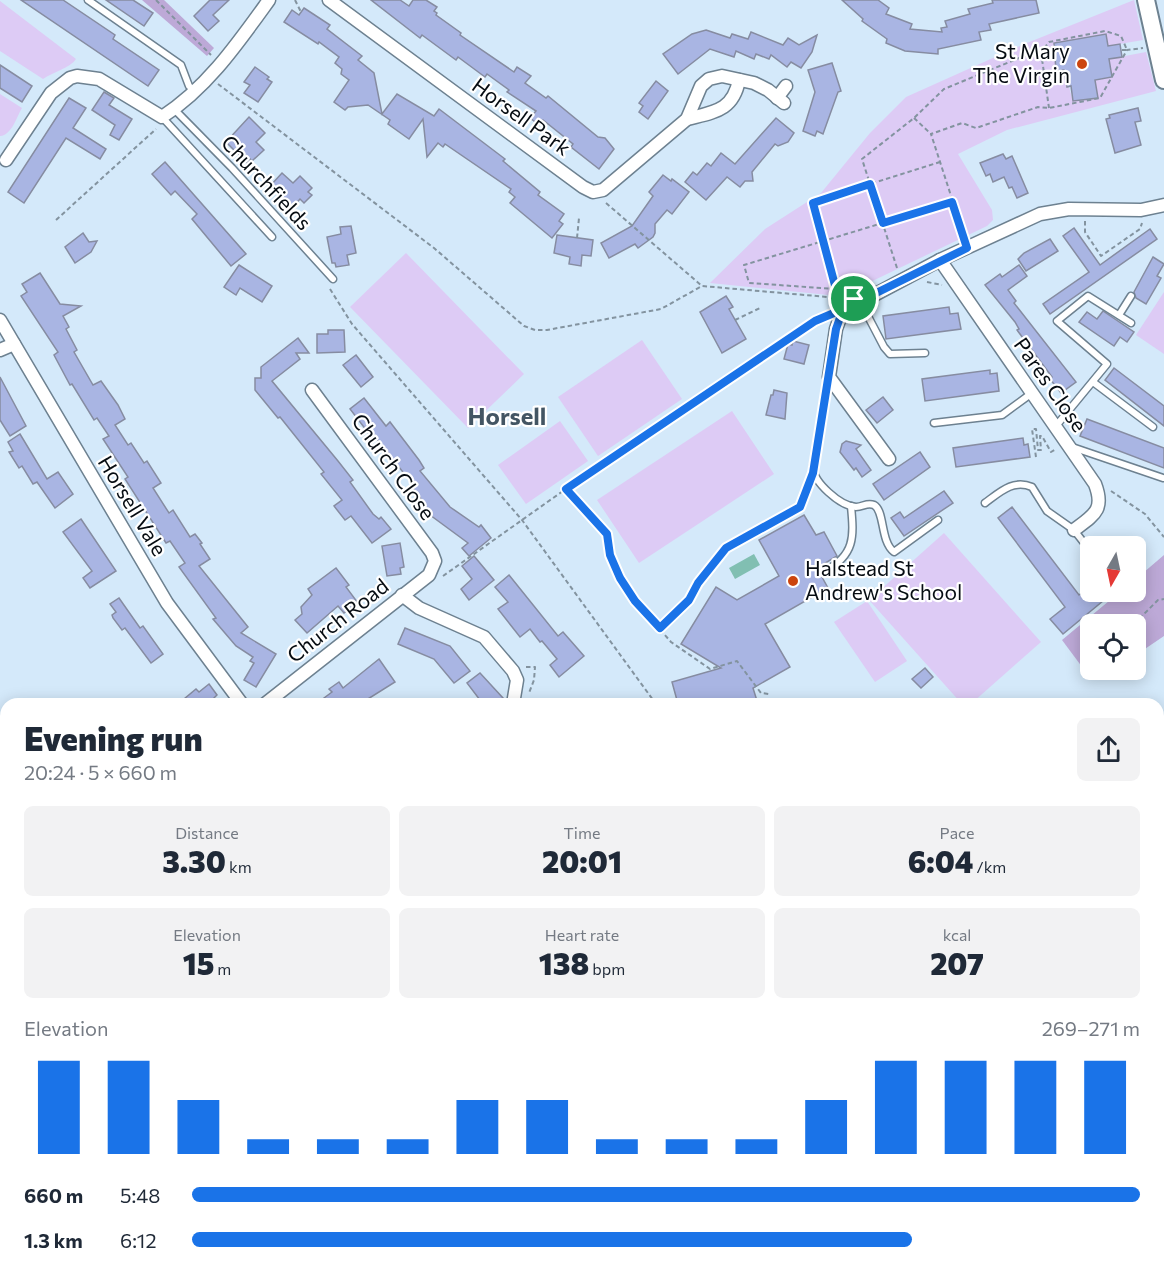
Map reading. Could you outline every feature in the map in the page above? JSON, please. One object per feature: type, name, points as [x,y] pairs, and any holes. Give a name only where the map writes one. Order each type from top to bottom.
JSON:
[{"type":"street","points":[[6,160],[51,93],[70,78],[77,76],[99,79],[163,119],[209,77],[269,0]]},
{"type":"street","name":"Horsell Park","points":[[329,0],[583,188],[593,192]]},
{"type":"street","points":[[1146,0],[1164,80]]},
{"type":"street","points":[[593,192],[603,190],[687,118],[705,82],[715,76],[762,86],[780,101],[786,86]]},
{"type":"street","points":[[687,118],[723,108],[732,101],[739,80]]},
{"type":"street","points":[[889,459],[830,377],[836,329],[851,305],[940,260],[1040,214],[1076,208],[1142,210],[1164,205]]},
{"type":"street","name":"Pares Close","points":[[940,260],[1055,427],[1062,447],[1095,484]]},
{"type":"street","name":"Horsell Vale","points":[[0,320],[167,603],[238,698]]},
{"type":"street","points":[[0,351],[14,344]]},
{"type":"street","name":"Church Close","points":[[319,394],[432,553],[438,572]]},
{"type":"street","points":[[1074,530],[1094,515],[1099,506],[1100,497],[1095,484]]},
{"type":"street","name":"Church Road","points":[[273,698],[429,575],[438,572]]},
{"type":"street","points":[[402,596],[419,608],[469,629],[484,638],[522,679],[515,698]]},
{"type":"lane","points":[[88,0],[181,65],[189,86],[195,91]]},
{"type":"lane","name":"Churchfields","points":[[174,110],[232,168],[333,279]]},
{"type":"lane","points":[[163,119],[272,237]]},
{"type":"lane","points":[[1055,427],[1107,364],[1057,321],[1088,296],[1131,323]]},
{"type":"lane","points":[[1119,315],[1131,296]]},
{"type":"lane","points":[[851,305],[890,354],[925,353]]},
{"type":"lane","points":[[830,377],[813,473],[821,486],[851,506],[869,503],[876,507],[885,538],[894,552],[938,520]]},
{"type":"lane","points":[[1093,382],[1153,427]]},
{"type":"lane","points":[[934,423],[1002,415],[1032,393]]},
{"type":"lane","points":[[1062,447],[1162,478]]},
{"type":"lane","points":[[985,503],[1007,487],[1025,484],[1032,487],[1047,511],[1074,530],[1080,538]]},
{"type":"lane","points":[[825,572],[842,561],[853,537],[851,506]]},
{"type":"path","points":[[156,0],[220,63]]},
{"type":"path","points":[[295,0],[301,12]]},
{"type":"path","points":[[899,274],[862,159],[914,118],[944,89],[1024,56],[1041,52],[1049,42],[1105,31],[1121,36],[1127,50]]},
{"type":"path","points":[[1121,50],[1156,46]]},
{"type":"path","points":[[931,134],[962,123],[976,128],[1038,107],[1049,108],[1100,98],[1127,50]]},
{"type":"path","points":[[1041,52],[1049,108]]},
{"type":"path","points":[[209,77],[416,234],[524,326],[535,330],[581,325],[661,309],[702,286]]},
{"type":"path","points":[[914,118],[931,134],[967,248]]},
{"type":"path","points":[[56,220],[163,119]]},
{"type":"path","points":[[836,289],[813,203],[940,162]]},
{"type":"path","points":[[593,192],[702,286],[851,305]]},
{"type":"path","points":[[851,305],[851,295],[836,289],[748,282],[744,265],[952,202]]},
{"type":"path","points":[[1085,216],[1084,232],[1101,256],[1140,229],[1143,220]]},
{"type":"path","points":[[577,238],[579,218]]},
{"type":"path","points":[[324,282],[332,290],[352,324],[522,520],[652,698]]},
{"type":"path","points":[[438,572],[522,520],[815,321],[851,305]]},
{"type":"path","points":[[735,320],[762,306]]},
{"type":"path","points":[[1036,457],[1032,429],[1036,429],[1038,450],[1041,450],[1040,436],[1051,452],[1062,447]]},
{"type":"path","points":[[660,628],[689,600],[698,583],[726,548],[800,507],[813,473]]},
{"type":"path","points":[[1095,484],[1124,498],[1145,514],[1164,537]]},
{"type":"path","points":[[566,489],[607,534],[610,555],[620,578],[635,601],[672,642],[710,669],[737,661],[761,693],[770,694]]},
{"type":"path","points":[[1144,614],[1158,600],[1164,599]]},
{"type":"shaded area","points":[[142,0],[164,0],[214,48],[207,56]]},
{"type":"shaded area","points":[[1134,0],[1143,40],[1108,46],[1105,34],[1054,43],[1056,70],[1064,70],[1073,101],[1097,98],[1095,80],[1112,77],[1109,59],[1146,52],[1156,91],[1007,130],[958,154],[992,210],[993,220],[987,226],[862,286],[848,297],[710,283],[765,229],[821,193],[870,133],[906,97],[1022,45]]},
{"type":"shaded area","points":[[0,1],[76,59],[70,65],[43,79],[0,51]]},
{"type":"shaded area","points":[[0,94],[22,108],[8,133],[0,136]]},
{"type":"shaded area","points":[[406,253],[524,374],[468,428],[350,307]]},
{"type":"shaded area","points":[[1164,292],[1164,354],[1136,335]]},
{"type":"shaded area","points":[[642,340],[682,399],[598,456],[558,397]]},
{"type":"shaded area","points":[[732,411],[774,474],[639,563],[597,500]]},
{"type":"shaded area","points":[[560,421],[588,461],[526,504],[498,465]]},
{"type":"shaded area","points":[[944,533],[1041,642],[978,698],[957,698],[869,600]]},
{"type":"shaded area","points":[[754,554],[760,565],[735,579],[729,568]]},
{"type":"shaded area","points":[[1164,555],[1164,636],[1146,648],[1146,614],[1093,614],[1108,602],[1146,602],[1146,570]]},
{"type":"shaded area","points":[[867,601],[907,661],[875,682],[834,622]]},
{"type":"shaded area","points":[[1080,625],[1080,664],[1062,640]]},
{"type":"building","points":[[21,0],[63,0],[115,35],[113,39],[159,70],[148,86]]},
{"type":"building","points":[[106,0],[133,0],[153,13],[144,26]]},
{"type":"building","points":[[210,0],[229,0],[213,15],[219,21],[208,31],[194,16]]},
{"type":"building","points":[[371,0],[400,0],[409,6],[413,0],[426,0],[437,7],[434,11],[436,15],[461,33],[460,35],[514,72],[517,67],[531,76],[525,83],[546,98],[548,96],[598,137],[605,138],[614,149],[599,169],[571,147],[573,144],[543,120],[539,125],[530,118],[536,111],[507,92],[509,90],[487,74],[485,77],[458,57],[456,60],[422,35],[420,38]]},
{"type":"building","points":[[842,0],[878,0],[889,8],[886,14],[912,24],[910,29],[942,32],[941,28],[947,27],[945,21],[970,14],[968,9],[993,3],[992,0],[1036,0],[1039,13],[989,24],[991,30],[979,32],[981,40],[938,49],[938,54],[905,51],[886,43],[887,39],[862,21],[863,19]]},
{"type":"building","points":[[304,8],[330,25],[327,29],[362,56],[358,60],[374,73],[382,114],[397,94],[434,116],[439,109],[505,159],[503,161],[540,192],[538,195],[564,214],[559,221],[563,224],[552,238],[510,203],[515,197],[509,192],[511,189],[445,144],[443,147],[438,143],[427,157],[423,119],[409,139],[388,124],[390,120],[368,105],[348,107],[345,110],[334,102],[349,80],[341,74],[342,69],[335,63],[339,57],[319,42],[318,44],[284,22],[292,10],[299,15]]},
{"type":"building","points":[[706,30],[730,38],[732,34],[748,39],[751,32],[783,45],[788,38],[799,45],[817,35],[812,52],[801,68],[791,62],[787,67],[771,55],[769,59],[756,54],[754,59],[736,51],[734,57],[710,49],[678,74],[663,54],[692,34]]},
{"type":"building","name":"St Mary The Virgin","points":[[1106,34],[1108,46],[1120,44],[1122,57],[1109,59],[1112,77],[1095,80],[1098,98],[1073,101],[1071,86],[1067,87],[1064,70],[1056,71],[1054,43]]},
{"type":"building","points":[[832,63],[841,91],[838,92],[823,134],[817,131],[815,136],[803,131],[815,92],[808,70]]},
{"type":"building","points":[[0,65],[32,86],[22,102],[0,88]]},
{"type":"building","points":[[255,67],[272,82],[258,102],[244,93],[250,85],[244,82]]},
{"type":"building","points":[[656,81],[668,91],[648,119],[639,112],[643,106],[639,103]]},
{"type":"building","points":[[104,92],[114,98],[109,105],[132,119],[119,140],[110,135],[115,125],[92,110]]},
{"type":"building","points":[[69,98],[86,108],[73,128],[106,149],[100,159],[66,138],[24,203],[8,192]]},
{"type":"building","points":[[1138,108],[1141,121],[1135,122],[1141,145],[1115,153],[1106,119],[1110,118],[1109,115]]},
{"type":"building","points":[[249,117],[265,133],[256,142],[264,150],[247,163],[226,142]]},
{"type":"building","points":[[776,118],[794,133],[788,142],[778,146],[775,144],[752,172],[753,181],[745,181],[740,187],[727,177],[706,200],[685,182],[693,172],[697,175],[707,163],[711,166],[721,153],[735,164]]},
{"type":"building","points":[[1003,154],[1006,159],[1012,156],[1028,193],[1017,198],[1004,177],[993,182],[990,174],[986,176],[980,163]]},
{"type":"building","points":[[165,162],[246,254],[231,266],[192,219],[197,214],[175,191],[171,195],[152,174]]},
{"type":"building","points":[[282,173],[293,183],[300,176],[312,188],[308,192],[312,195],[304,203],[300,199],[292,208],[270,186]]},
{"type":"building","points":[[663,175],[689,192],[672,214],[667,210],[655,224],[653,237],[638,248],[635,244],[609,258],[601,243],[632,226],[653,196],[649,192]]},
{"type":"building","points":[[351,226],[356,253],[347,255],[349,265],[336,267],[335,263],[332,263],[327,237],[341,234],[340,227]]},
{"type":"building","points":[[1074,228],[1100,265],[1150,229],[1157,239],[1050,314],[1043,304],[1089,272],[1063,236]]},
{"type":"building","points":[[83,233],[89,242],[97,241],[91,252],[75,263],[65,247]]},
{"type":"building","points":[[557,235],[593,240],[591,256],[582,255],[581,266],[569,264],[570,257],[554,253]]},
{"type":"building","points":[[1050,239],[1058,251],[1026,271],[1018,259],[1024,253]]},
{"type":"building","points":[[1153,257],[1164,264],[1157,276],[1161,278],[1146,304],[1136,298],[1134,292]]},
{"type":"building","points":[[239,265],[272,286],[262,302],[240,288],[236,295],[224,287]]},
{"type":"building","points":[[1019,265],[1027,276],[1008,290],[1016,301],[1014,303],[1076,382],[1061,393],[1017,330],[1019,329],[1015,322],[985,285],[1000,274],[1002,277]]},
{"type":"building","points":[[40,273],[60,304],[81,306],[63,316],[69,327],[66,329],[77,350],[74,352],[93,385],[101,381],[118,405],[125,419],[115,425],[144,463],[147,461],[161,483],[153,488],[169,513],[173,510],[190,537],[195,534],[202,543],[200,544],[210,559],[199,566],[248,627],[241,633],[276,654],[256,687],[244,680],[254,663],[250,661],[253,657],[236,646],[213,619],[216,618],[179,567],[185,563],[170,541],[166,543],[125,479],[128,477],[103,439],[109,436],[97,418],[94,420],[72,384],[70,385],[54,355],[58,352],[21,296],[27,292],[22,284]]},
{"type":"building","points":[[726,296],[733,307],[729,309],[746,339],[722,353],[700,312]]},
{"type":"building","points":[[949,307],[950,314],[958,313],[961,329],[886,339],[883,316]]},
{"type":"building","points":[[1103,311],[1134,332],[1127,342],[1120,337],[1114,346],[1079,322],[1087,312],[1097,319]]},
{"type":"building","points":[[328,330],[344,330],[345,352],[317,353],[317,334],[328,334]]},
{"type":"building","points":[[298,338],[309,353],[296,353],[300,359],[272,381],[353,480],[350,482],[373,514],[379,519],[381,517],[391,529],[372,543],[351,516],[345,520],[334,506],[342,500],[321,474],[324,472],[255,390],[255,378],[261,378],[261,367]]},
{"type":"building","points":[[793,341],[809,345],[804,364],[784,359],[788,344],[792,345]]},
{"type":"building","points":[[356,355],[373,377],[361,387],[343,365]]},
{"type":"building","points":[[1114,368],[1164,406],[1164,426],[1105,380]]},
{"type":"building","points":[[990,370],[990,374],[997,373],[999,391],[925,401],[922,379]]},
{"type":"building","points":[[0,377],[26,426],[10,436],[0,420]]},
{"type":"building","points":[[774,390],[787,393],[785,419],[766,415]]},
{"type":"building","points":[[883,397],[893,410],[877,423],[866,410]]},
{"type":"building","points":[[364,398],[386,426],[390,422],[424,468],[420,471],[450,507],[479,527],[481,525],[491,538],[469,556],[462,548],[468,543],[430,515],[420,504],[421,499],[413,488],[414,486],[350,409]]},
{"type":"building","points":[[1087,419],[1164,448],[1164,468],[1080,436]]},
{"type":"building","points":[[20,434],[47,479],[58,472],[73,494],[55,508],[37,482],[33,484],[22,466],[19,468],[9,452],[13,451],[8,442]]},
{"type":"building","points":[[1023,438],[1024,445],[1028,444],[1030,457],[956,467],[953,448]]},
{"type":"building","points":[[846,441],[861,445],[856,449],[871,470],[862,477],[840,452],[842,444]]},
{"type":"building","points":[[920,452],[930,467],[884,500],[873,484]]},
{"type":"building","points":[[944,491],[953,503],[904,536],[891,518],[900,512],[904,518]]},
{"type":"building","points":[[1012,507],[1080,594],[1080,602],[1102,602],[1087,614],[1080,614],[1080,620],[1063,634],[1050,619],[1065,607],[998,518]]},
{"type":"building","points":[[804,515],[816,535],[824,532],[837,556],[817,568],[828,588],[765,624],[790,667],[753,688],[756,698],[676,698],[672,682],[721,668],[681,644],[716,587],[737,600],[779,576],[759,540]]},
{"type":"building","points":[[81,519],[116,571],[90,588],[83,578],[92,571],[63,532]]},
{"type":"building","points":[[400,543],[404,567],[400,568],[401,574],[387,576],[382,546]]},
{"type":"building","points":[[474,556],[494,580],[469,600],[461,589],[472,579],[462,566]]},
{"type":"building","points":[[336,568],[349,585],[346,587],[358,603],[344,613],[338,606],[307,633],[295,620],[302,614],[301,607],[312,595],[308,589]]},
{"type":"building","points":[[509,575],[558,636],[563,632],[584,656],[559,677],[550,665],[557,659],[542,641],[540,642],[530,629],[520,637],[498,609],[508,602],[495,587]]},
{"type":"building","points":[[119,598],[140,628],[143,626],[163,654],[151,663],[125,628],[122,630],[113,618],[112,615],[116,612],[110,604]]},
{"type":"building","points":[[405,628],[450,646],[470,671],[454,683],[434,659],[398,644]]},
{"type":"building","points":[[379,659],[395,682],[370,698],[324,698],[332,692],[329,689],[339,682],[343,688]]},
{"type":"building","points":[[925,668],[933,677],[921,688],[912,679]]},
{"type":"building","points":[[480,673],[503,698],[478,698],[467,683]]},
{"type":"building","points":[[209,684],[217,695],[214,698],[185,698],[196,689],[199,692]]},
{"type":"place","name":"St Mary The Virgin","points":[[1082,64]]},
{"type":"place","name":"Halstead St Andrew's School","points":[[793,581]]},
{"type":"district","name":"Horsell","points":[[507,417]]},
{"type":"route","points":[[870,184],[883,223],[952,202],[967,248],[842,312],[836,329],[813,473],[800,507],[726,548],[714,560],[689,600],[660,628],[635,601],[620,578],[610,555],[607,534],[566,489],[815,321],[848,307],[854,299],[851,295],[836,289],[813,203],[870,184]]}]
